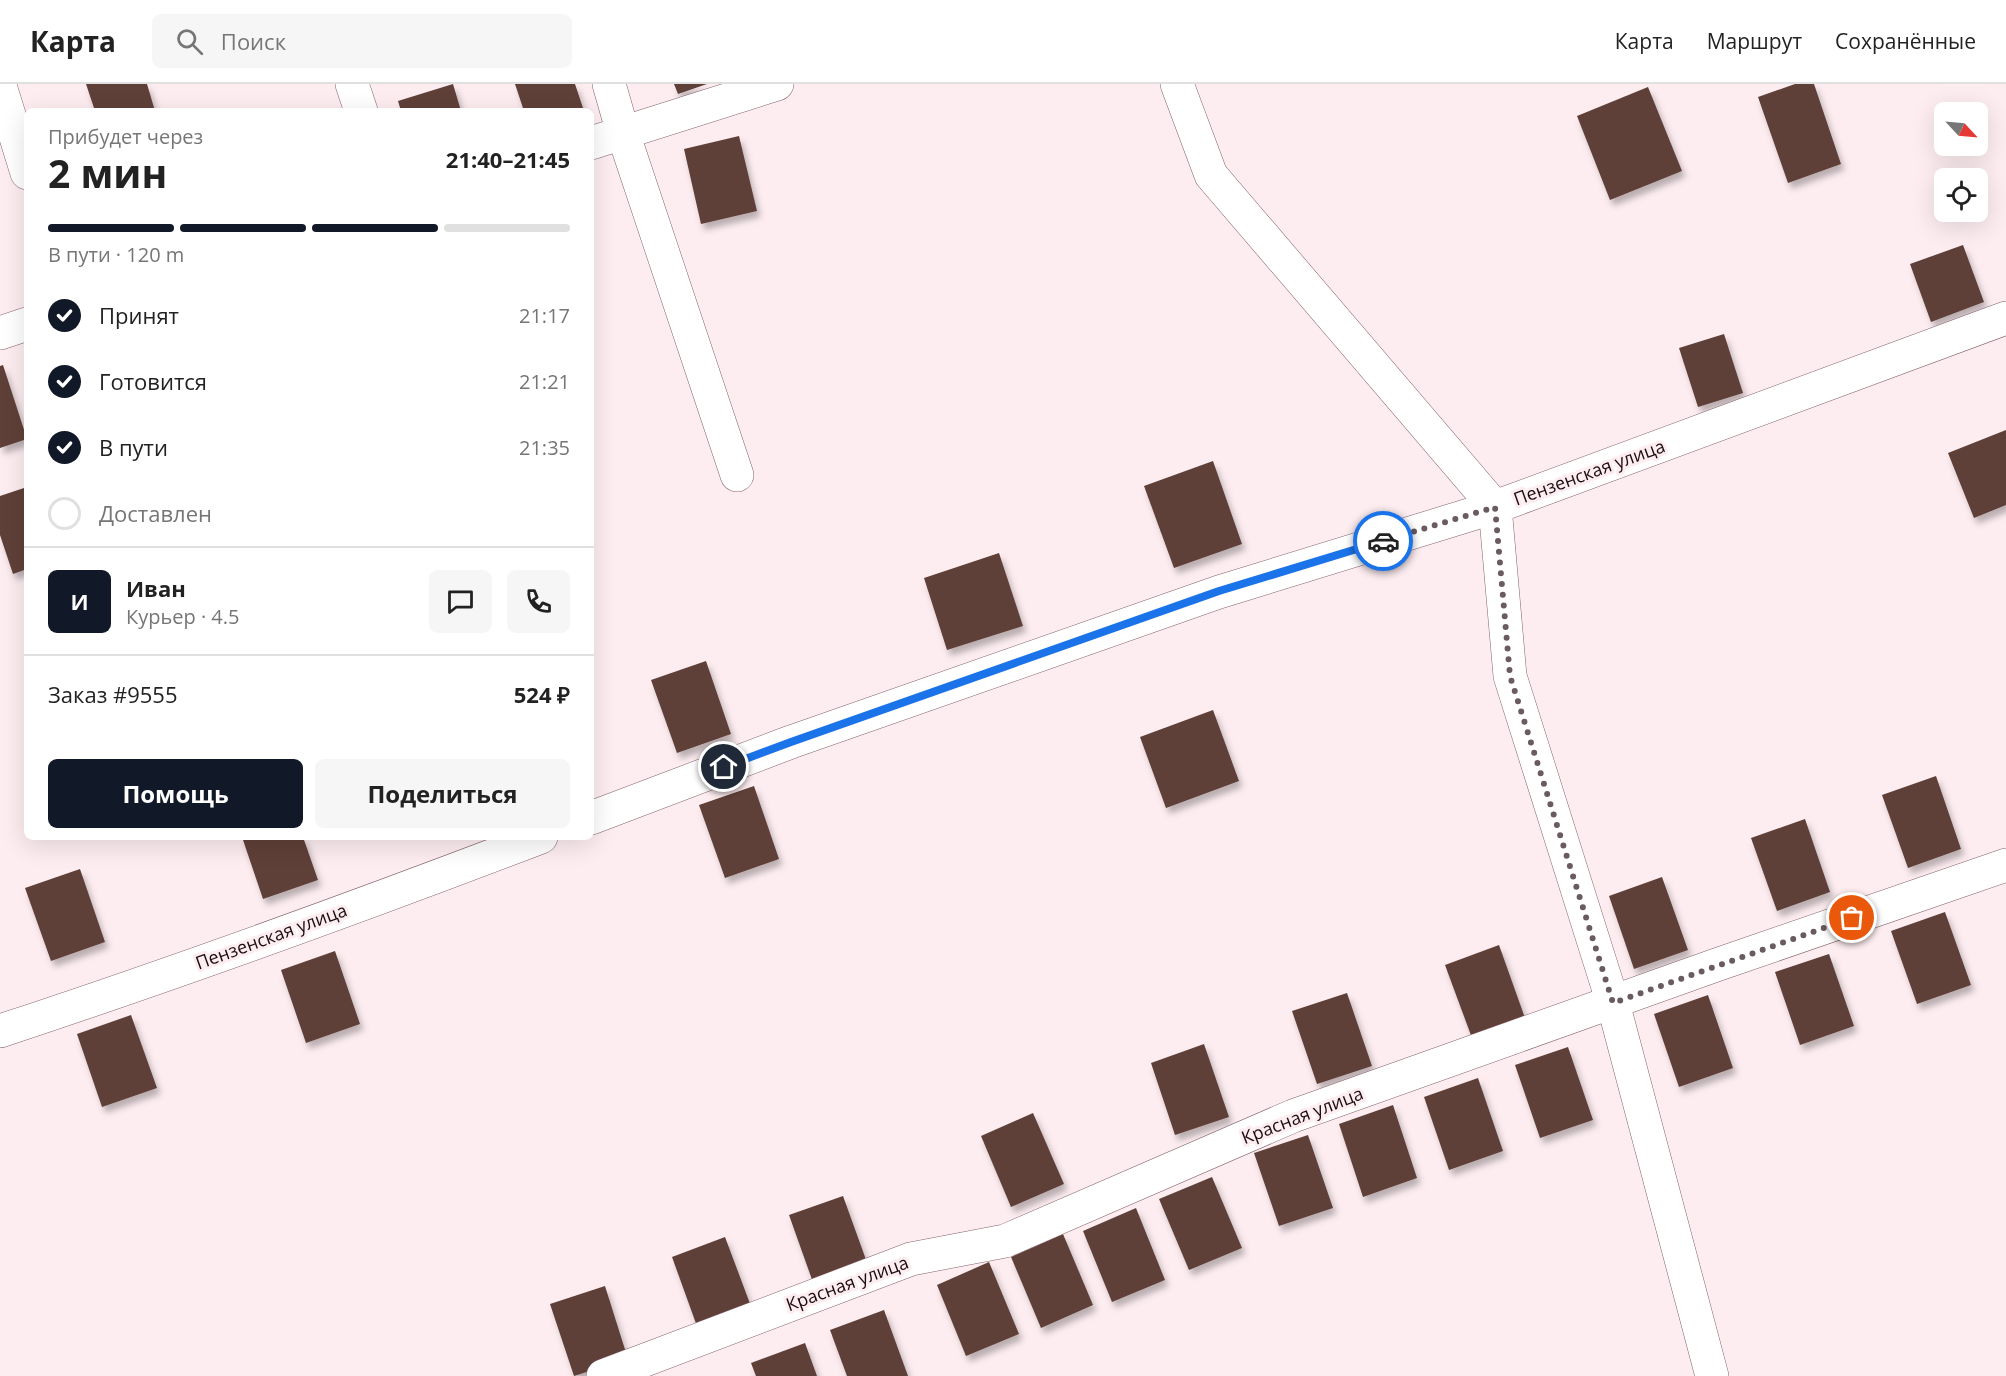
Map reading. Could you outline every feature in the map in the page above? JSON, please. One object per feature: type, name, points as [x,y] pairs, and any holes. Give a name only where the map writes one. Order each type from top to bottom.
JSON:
[{"type":"street","points":[[352,84],[360,108]]},
{"type":"street","points":[[609,84],[623,133],[737,475]]},
{"type":"street","points":[[594,142],[777,84]]},
{"type":"street","points":[[1177,84],[1211,175],[1495,507],[1510,676],[1613,1003],[1712,1376]]},
{"type":"street","points":[[1,89],[24,163]]},
{"type":"street","name":"Пензенская улица","points":[[594,817],[791,742],[1219,591],[1495,507],[2006,318]]},
{"type":"street","points":[[0,333],[24,325]]},
{"type":"street","name":"Пензенская улица","points":[[0,1030],[93,1000],[534,840]]},
{"type":"street","name":"Красная улица","points":[[603,1376],[911,1259],[1005,1241],[1293,1116],[2006,865]]},
{"type":"building","points":[[86,84],[147,84],[154,108],[94,108]]},
{"type":"building","points":[[453,84],[460,108],[400,108],[398,101]]},
{"type":"building","points":[[515,84],[575,84],[583,108],[523,108]]},
{"type":"building","points":[[674,84],[707,84],[678,94]]},
{"type":"building","points":[[1795,84],[1814,84],[1841,164],[1788,183],[1758,97]]},
{"type":"building","points":[[1648,87],[1682,171],[1610,200],[1577,116]]},
{"type":"building","points":[[739,136],[757,211],[701,224],[684,149]]},
{"type":"building","points":[[1963,245],[1984,302],[1931,322],[1910,264]]},
{"type":"building","points":[[1724,334],[1743,393],[1698,407],[1679,348]]},
{"type":"building","points":[[3,365],[24,430],[24,440],[0,448],[0,366]]},
{"type":"building","points":[[2006,430],[2006,505],[1974,518],[1948,453]]},
{"type":"building","points":[[1213,461],[1242,544],[1174,568],[1144,486]]},
{"type":"building","points":[[24,488],[24,570],[13,574],[0,535],[0,496]]},
{"type":"building","points":[[999,553],[1023,626],[947,650],[924,578]]},
{"type":"building","points":[[706,661],[731,734],[677,753],[651,680]]},
{"type":"building","points":[[1213,710],[1239,781],[1166,808],[1140,737]]},
{"type":"building","points":[[1936,776],[1961,849],[1908,868],[1882,795]]},
{"type":"building","points":[[754,786],[779,859],[725,878],[699,805]]},
{"type":"building","points":[[1805,819],[1830,892],[1777,911],[1751,838]]},
{"type":"building","points":[[243,840],[304,840],[318,880],[263,899]]},
{"type":"building","points":[[80,869],[105,942],[51,961],[25,888]]},
{"type":"building","points":[[1662,877],[1688,950],[1634,969],[1609,896]]},
{"type":"building","points":[[1945,912],[1971,985],[1917,1004],[1891,931]]},
{"type":"building","points":[[1499,945],[1525,1018],[1472,1038],[1445,965]]},
{"type":"building","points":[[335,951],[360,1024],[306,1043],[281,970]]},
{"type":"building","points":[[1829,954],[1854,1026],[1800,1045],[1775,972]]},
{"type":"building","points":[[1347,993],[1372,1066],[1317,1084],[1292,1011]]},
{"type":"building","points":[[1708,995],[1733,1068],[1679,1087],[1654,1014]]},
{"type":"building","points":[[131,1015],[157,1088],[102,1107],[77,1034]]},
{"type":"building","points":[[1204,1044],[1229,1117],[1175,1135],[1151,1063]]},
{"type":"building","points":[[1568,1047],[1593,1120],[1540,1138],[1515,1065]]},
{"type":"building","points":[[1478,1078],[1503,1151],[1449,1170],[1424,1097]]},
{"type":"building","points":[[1393,1105],[1417,1178],[1363,1197],[1339,1124]]},
{"type":"building","points":[[1033,1113],[1064,1184],[1011,1207],[981,1136]]},
{"type":"building","points":[[1308,1135],[1333,1208],[1279,1226],[1254,1153]]},
{"type":"building","points":[[1212,1177],[1242,1248],[1189,1270],[1159,1199]]},
{"type":"building","points":[[843,1196],[869,1268],[815,1288],[789,1215]]},
{"type":"building","points":[[1136,1208],[1165,1280],[1112,1302],[1083,1231]]},
{"type":"building","points":[[1063,1234],[1093,1305],[1041,1328],[1011,1257]]},
{"type":"building","points":[[725,1237],[752,1309],[698,1329],[672,1257]]},
{"type":"building","points":[[989,1262],[1019,1334],[966,1356],[937,1285]]},
{"type":"building","points":[[605,1286],[628,1359],[574,1376],[550,1304]]},
{"type":"building","points":[[884,1310],[908,1376],[847,1376],[830,1330]]},
{"type":"building","points":[[805,1343],[817,1376],[756,1376],[751,1363]]},
{"type":"way so far","points":[[1383,541],[1495,507],[1510,676],[1613,1003],[1852,918]]},
{"type":"route","points":[[724,767],[1219,591],[1383,541]]}]
